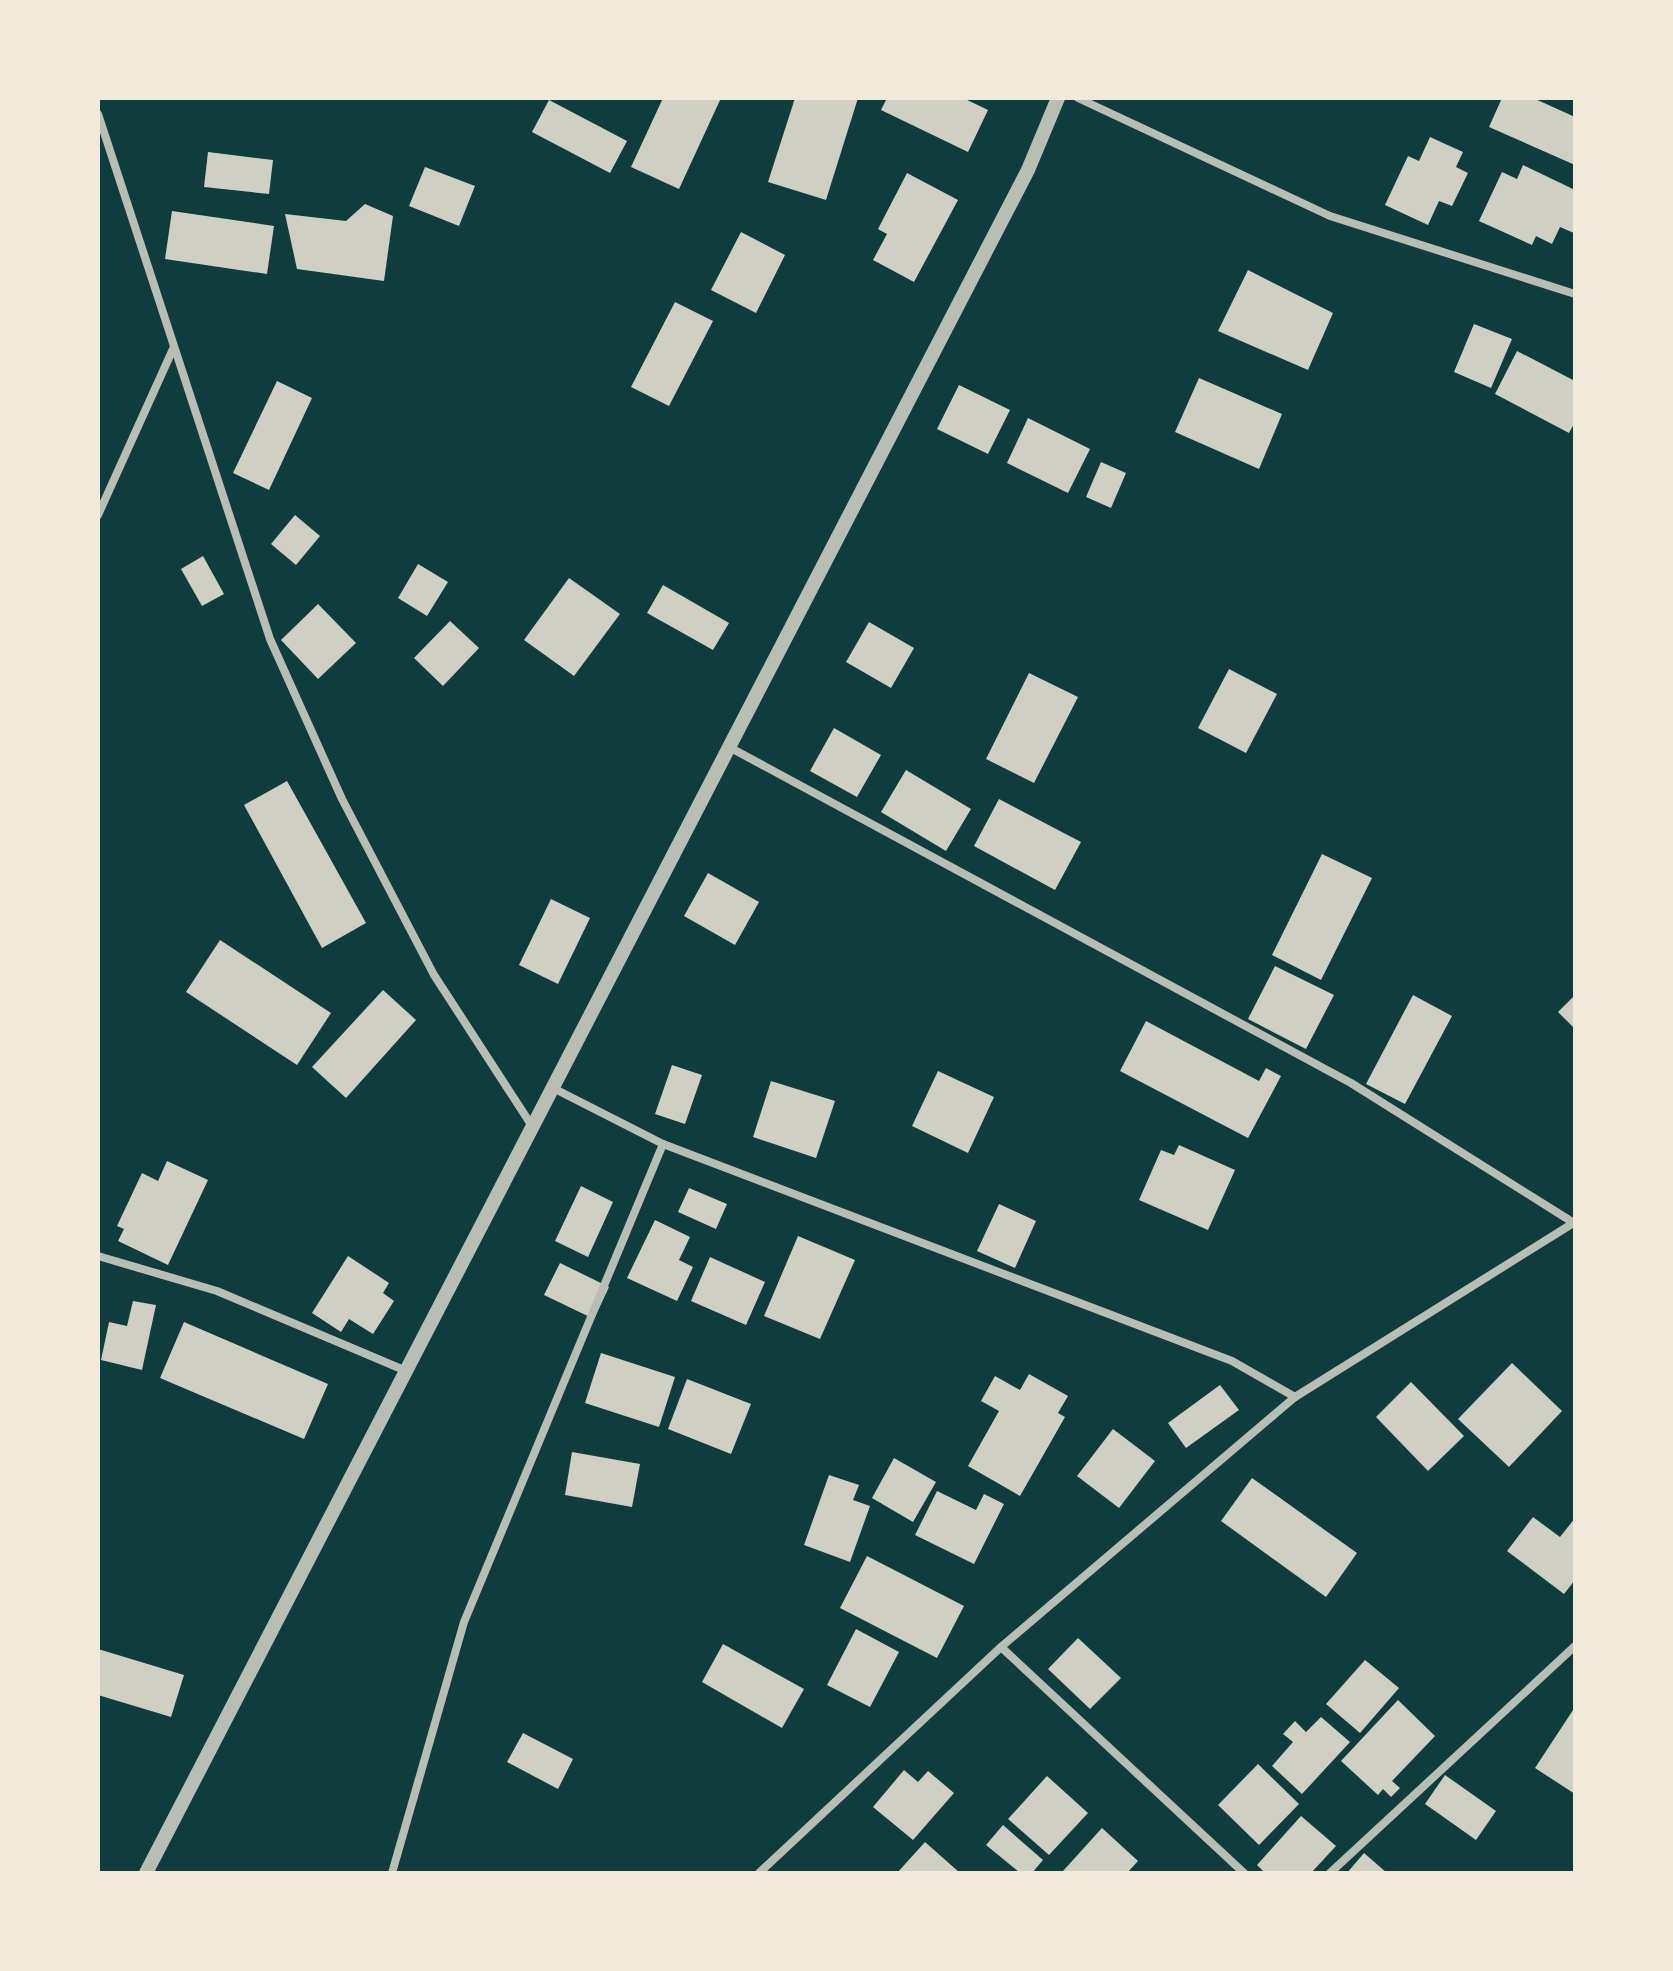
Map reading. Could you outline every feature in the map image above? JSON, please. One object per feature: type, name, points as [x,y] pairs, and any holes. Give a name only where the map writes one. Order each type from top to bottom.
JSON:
[{"type":"street","points":[[146,1873],[1028,170],[1058,98]]},
{"type":"street","points":[[1078,98],[1330,216],[1575,294]]},
{"type":"street","points":[[98,114],[270,639],[342,799],[434,975],[532,1127]]},
{"type":"street","points":[[98,515],[173,349]]},
{"type":"street","points":[[729,747],[1351,1083],[1575,1223],[1295,1397],[1001,1647],[759,1873]]},
{"type":"street","points":[[551,1087],[663,1144],[1232,1361],[1295,1397]]},
{"type":"street","points":[[392,1873],[464,1622],[663,1144]]},
{"type":"street","points":[[98,1256],[217,1291],[404,1370]]},
{"type":"street","points":[[1330,1873],[1575,1646]]},
{"type":"street","points":[[1001,1647],[1244,1873]]},
{"type":"building","points":[[663,98],[721,98],[679,189],[631,167]]},
{"type":"building","points":[[795,98],[858,98],[826,200],[768,182]]},
{"type":"building","points":[[887,98],[963,98],[988,110],[968,152],[881,110]]},
{"type":"building","points":[[1502,98],[1533,98],[1575,117],[1575,165],[1489,127]]},
{"type":"building","points":[[549,100],[627,141],[610,173],[532,132]]},
{"type":"building","points":[[1430,137],[1463,152],[1456,167],[1468,173],[1452,206],[1439,201],[1428,225],[1385,205],[1408,156],[1419,161]]},
{"type":"building","points":[[208,152],[273,160],[269,194],[204,187]]},
{"type":"building","points":[[1523,165],[1575,190],[1574,233],[1560,227],[1552,244],[1536,236],[1532,245],[1479,221],[1502,172],[1517,179]]},
{"type":"building","points":[[425,167],[475,186],[459,226],[409,206]]},
{"type":"building","points":[[907,173],[958,200],[914,282],[873,260],[887,234],[878,229]]},
{"type":"building","points":[[365,204],[393,216],[384,281],[297,269],[285,214],[346,221]]},
{"type":"building","points":[[172,211],[274,226],[267,274],[165,259]]},
{"type":"building","points":[[741,232],[785,255],[756,313],[711,290]]},
{"type":"building","points":[[1248,270],[1333,313],[1308,370],[1218,331]]},
{"type":"building","points":[[675,302],[713,321],[669,406],[631,387]]},
{"type":"building","points":[[1474,324],[1512,339],[1491,388],[1454,372]]},
{"type":"building","points":[[1517,351],[1575,381],[1575,422],[1569,433],[1495,394]]},
{"type":"building","points":[[1199,378],[1282,414],[1259,469],[1175,432]]},
{"type":"building","points":[[277,381],[312,398],[269,490],[233,473]]},
{"type":"building","points":[[959,385],[1010,410],[988,454],[937,429]]},
{"type":"building","points":[[1028,418],[1090,449],[1068,493],[1007,463]]},
{"type":"building","points":[[1101,462],[1126,473],[1111,508],[1086,497]]},
{"type":"building","points":[[295,515],[320,536],[296,565],[271,544]]},
{"type":"building","points":[[203,556],[224,594],[202,606],[181,569]]},
{"type":"building","points":[[418,564],[448,582],[427,616],[398,598]]},
{"type":"building","points":[[569,578],[620,614],[574,676],[524,640]]},
{"type":"building","points":[[663,585],[729,623],[713,650],[647,613]]},
{"type":"building","points":[[318,604],[356,643],[318,679],[281,640]]},
{"type":"building","points":[[450,621],[479,648],[443,686],[414,658]]},
{"type":"building","points":[[869,622],[914,648],[891,688],[846,662]]},
{"type":"building","points":[[1229,669],[1277,694],[1246,753],[1198,728]]},
{"type":"building","points":[[1029,673],[1078,697],[1034,783],[986,759]]},
{"type":"building","points":[[834,728],[881,755],[857,797],[810,771]]},
{"type":"building","points":[[906,770],[971,809],[946,851],[881,812]]},
{"type":"building","points":[[287,781],[366,923],[322,948],[244,805]]},
{"type":"building","points":[[999,799],[1081,842],[1055,890],[974,846]]},
{"type":"building","points":[[1322,854],[1372,878],[1321,980],[1272,955]]},
{"type":"building","points":[[708,873],[759,902],[735,945],[684,916]]},
{"type":"building","points":[[551,899],[590,918],[558,984],[519,965]]},
{"type":"building","points":[[220,940],[331,1013],[297,1065],[186,992]]},
{"type":"building","points":[[1275,966],[1334,995],[1306,1049],[1248,1019]]},
{"type":"building","points":[[383,990],[416,1020],[346,1098],[312,1067]]},
{"type":"building","points":[[1413,995],[1452,1016],[1405,1104],[1366,1084]]},
{"type":"building","points":[[1575,995],[1575,1029],[1558,1012]]},
{"type":"building","points":[[1146,1021],[1259,1081],[1266,1068],[1281,1076],[1248,1138],[1120,1071]]},
{"type":"building","points":[[672,1065],[702,1075],[685,1124],[655,1114]]},
{"type":"building","points":[[938,1071],[994,1097],[968,1153],[912,1126]]},
{"type":"building","points":[[771,1081],[835,1101],[816,1158],[753,1137]]},
{"type":"building","points":[[1179,1145],[1235,1170],[1208,1230],[1139,1200],[1161,1150],[1174,1155]]},
{"type":"building","points":[[167,1161],[208,1180],[168,1265],[118,1241],[124,1229],[117,1226],[142,1173],[158,1181]]},
{"type":"building","points":[[581,1186],[613,1202],[588,1257],[555,1241]]},
{"type":"building","points":[[689,1188],[727,1204],[716,1229],[678,1212]]},
{"type":"building","points":[[999,1204],[1036,1221],[1015,1268],[977,1251]]},
{"type":"building","points":[[655,1220],[690,1237],[679,1260],[693,1267],[677,1301],[627,1278]]},
{"type":"building","points":[[798,1236],[855,1260],[820,1339],[764,1316]]},
{"type":"building","points":[[348,1256],[389,1283],[383,1293],[394,1301],[373,1334],[349,1319],[341,1332],[312,1313]]},
{"type":"building","points":[[710,1257],[765,1282],[746,1325],[691,1301]]},
{"type":"building","points":[[560,1263],[609,1287],[594,1319],[544,1295]]},
{"type":"building","points":[[133,1301],[156,1305],[142,1370],[101,1360],[109,1322],[127,1326]]},
{"type":"building","points":[[184,1322],[328,1384],[304,1439],[160,1378]]},
{"type":"building","points":[[601,1353],[675,1377],[659,1427],[585,1403]]},
{"type":"building","points":[[1512,1363],[1562,1411],[1509,1467],[1458,1419]]},
{"type":"building","points":[[1029,1374],[1068,1396],[1058,1413],[1065,1417],[1020,1496],[968,1466],[999,1411],[981,1401],[995,1376],[1020,1390]]},
{"type":"building","points":[[687,1379],[751,1404],[731,1454],[668,1429]]},
{"type":"building","points":[[1411,1382],[1464,1436],[1428,1471],[1376,1417]]},
{"type":"building","points":[[1220,1385],[1239,1410],[1186,1448],[1168,1423]]},
{"type":"building","points":[[1113,1429],[1155,1461],[1119,1508],[1077,1476]]},
{"type":"building","points":[[572,1452],[640,1464],[632,1507],[565,1495]]},
{"type":"building","points":[[894,1458],[936,1482],[913,1522],[872,1498]]},
{"type":"building","points":[[829,1475],[859,1485],[853,1500],[870,1506],[850,1562],[804,1545]]},
{"type":"building","points":[[1252,1478],[1357,1553],[1326,1597],[1221,1521]]},
{"type":"building","points":[[937,1491],[976,1510],[984,1494],[1004,1504],[974,1564],[915,1535]]},
{"type":"building","points":[[1533,1517],[1560,1537],[1575,1518],[1575,1580],[1564,1594],[1507,1551]]},
{"type":"building","points":[[867,1556],[964,1606],[937,1658],[840,1608]]},
{"type":"building","points":[[856,1629],[899,1652],[870,1707],[827,1685]]},
{"type":"building","points":[[1078,1638],[1121,1678],[1090,1709],[1048,1669]]},
{"type":"building","points":[[723,1644],[804,1689],[782,1728],[702,1682]]},
{"type":"building","points":[[98,1649],[184,1675],[171,1717],[98,1695]]},
{"type":"building","points":[[1365,1660],[1399,1688],[1360,1733],[1326,1704]]},
{"type":"building","points":[[1398,1700],[1435,1736],[1392,1781],[1400,1788],[1391,1797],[1383,1789],[1378,1795],[1341,1761]]},
{"type":"building","points":[[1575,1707],[1575,1794],[1535,1768]]},
{"type":"building","points":[[1321,1717],[1350,1742],[1302,1794],[1272,1766],[1293,1742],[1283,1734],[1295,1721],[1306,1732]]},
{"type":"building","points":[[523,1733],[573,1759],[558,1789],[507,1762]]},
{"type":"building","points":[[1258,1764],[1299,1804],[1259,1845],[1218,1805]]},
{"type":"building","points":[[904,1770],[918,1782],[928,1771],[954,1793],[913,1840],[873,1807]]},
{"type":"building","points":[[1445,1775],[1496,1811],[1476,1840],[1425,1804]]},
{"type":"building","points":[[1047,1776],[1088,1813],[1049,1855],[1008,1819]]},
{"type":"building","points":[[1301,1816],[1336,1846],[1311,1873],[1265,1873],[1257,1865]]},
{"type":"building","points":[[1003,1825],[1043,1860],[1032,1873],[1020,1873],[986,1845]]},
{"type":"building","points":[[1102,1828],[1138,1861],[1127,1873],[1065,1873],[1063,1871]]},
{"type":"building","points":[[925,1842],[960,1873],[897,1873]]},
{"type":"building","points":[[1364,1853],[1387,1873],[1347,1873]]}]
